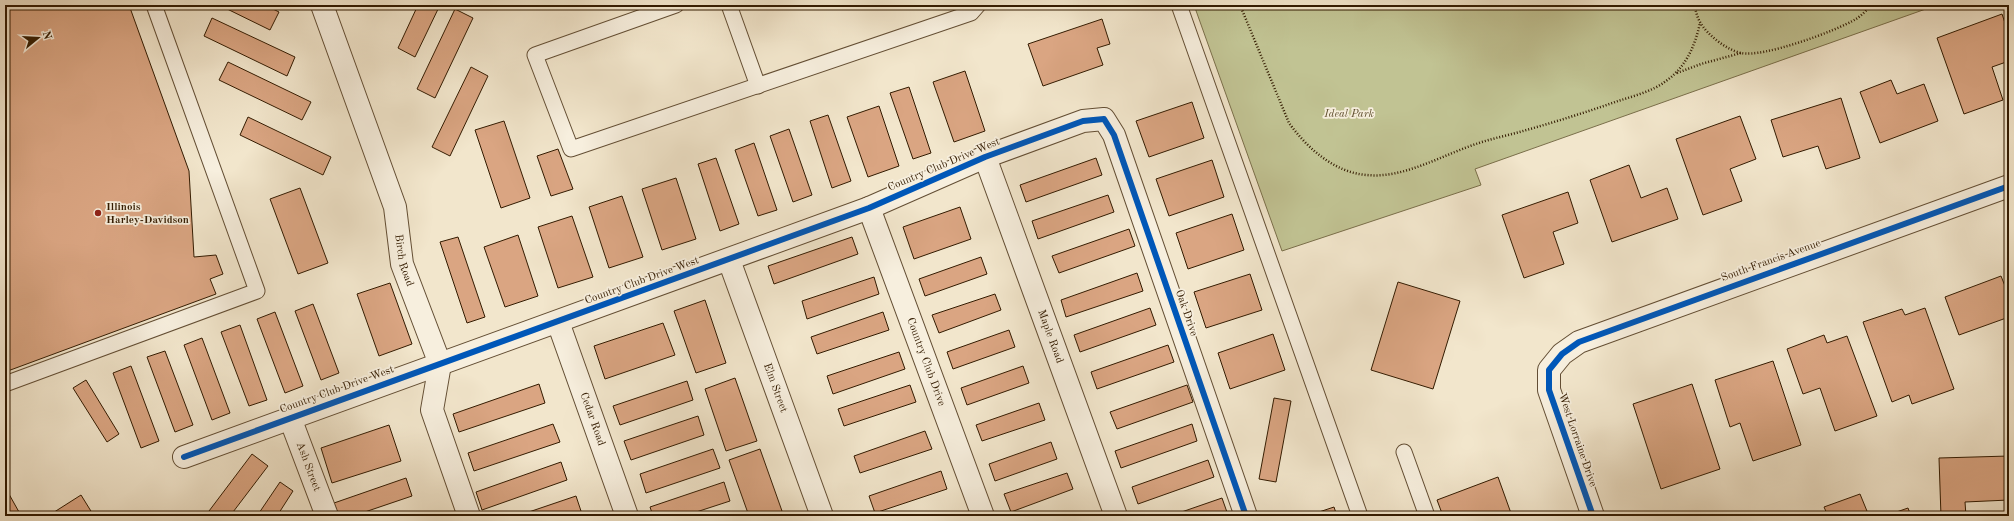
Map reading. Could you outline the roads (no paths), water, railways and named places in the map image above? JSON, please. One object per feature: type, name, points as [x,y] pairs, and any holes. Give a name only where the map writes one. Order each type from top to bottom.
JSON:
[{"type":"street","name":"Birch Road","points":[[322,5],[395,207],[402,264],[440,364]]},
{"type":"street","name":"Country Club Drive West","points":[[184,457],[869,208],[985,157],[1082,120],[1104,119]]},
{"type":"street","name":"Oak Drive","points":[[1104,119],[1114,135],[1246,516]]},
{"type":"street","name":"Maple Road","points":[[985,157],[1116,516]]},
{"type":"street","name":"South Francis Avenue","points":[[1549,370],[1562,354],[1579,342],[2009,186]]},
{"type":"street","name":"Country Club Drive","points":[[869,208],[983,516]]},
{"type":"street","name":"Elm Street","points":[[729,260],[822,516]]},
{"type":"street","name":"Cedar Road","points":[[558,322],[627,516]]},
{"type":"street","points":[[440,364],[432,410],[469,516]]},
{"type":"street","name":"West Lorraine Drive","points":[[1549,370],[1549,390],[1593,516]]},
{"type":"street","name":"Ash Street","points":[[290,418],[327,516]]},
{"type":"lane","points":[[5,384],[257,291],[154,5]]},
{"type":"lane","points":[[676,5],[535,54],[571,149],[971,13],[978,5]]},
{"type":"lane","points":[[728,5],[758,86]]},
{"type":"lane","points":[[1179,5],[1360,516]]},
{"type":"lane","points":[[1404,452],[1427,516]]},
{"type":"place","name":"Illinois Harley-Davidson","points":[[98,213]]},
{"type":"park label","name":"Ideal Park","points":[[1349,114]]}]
